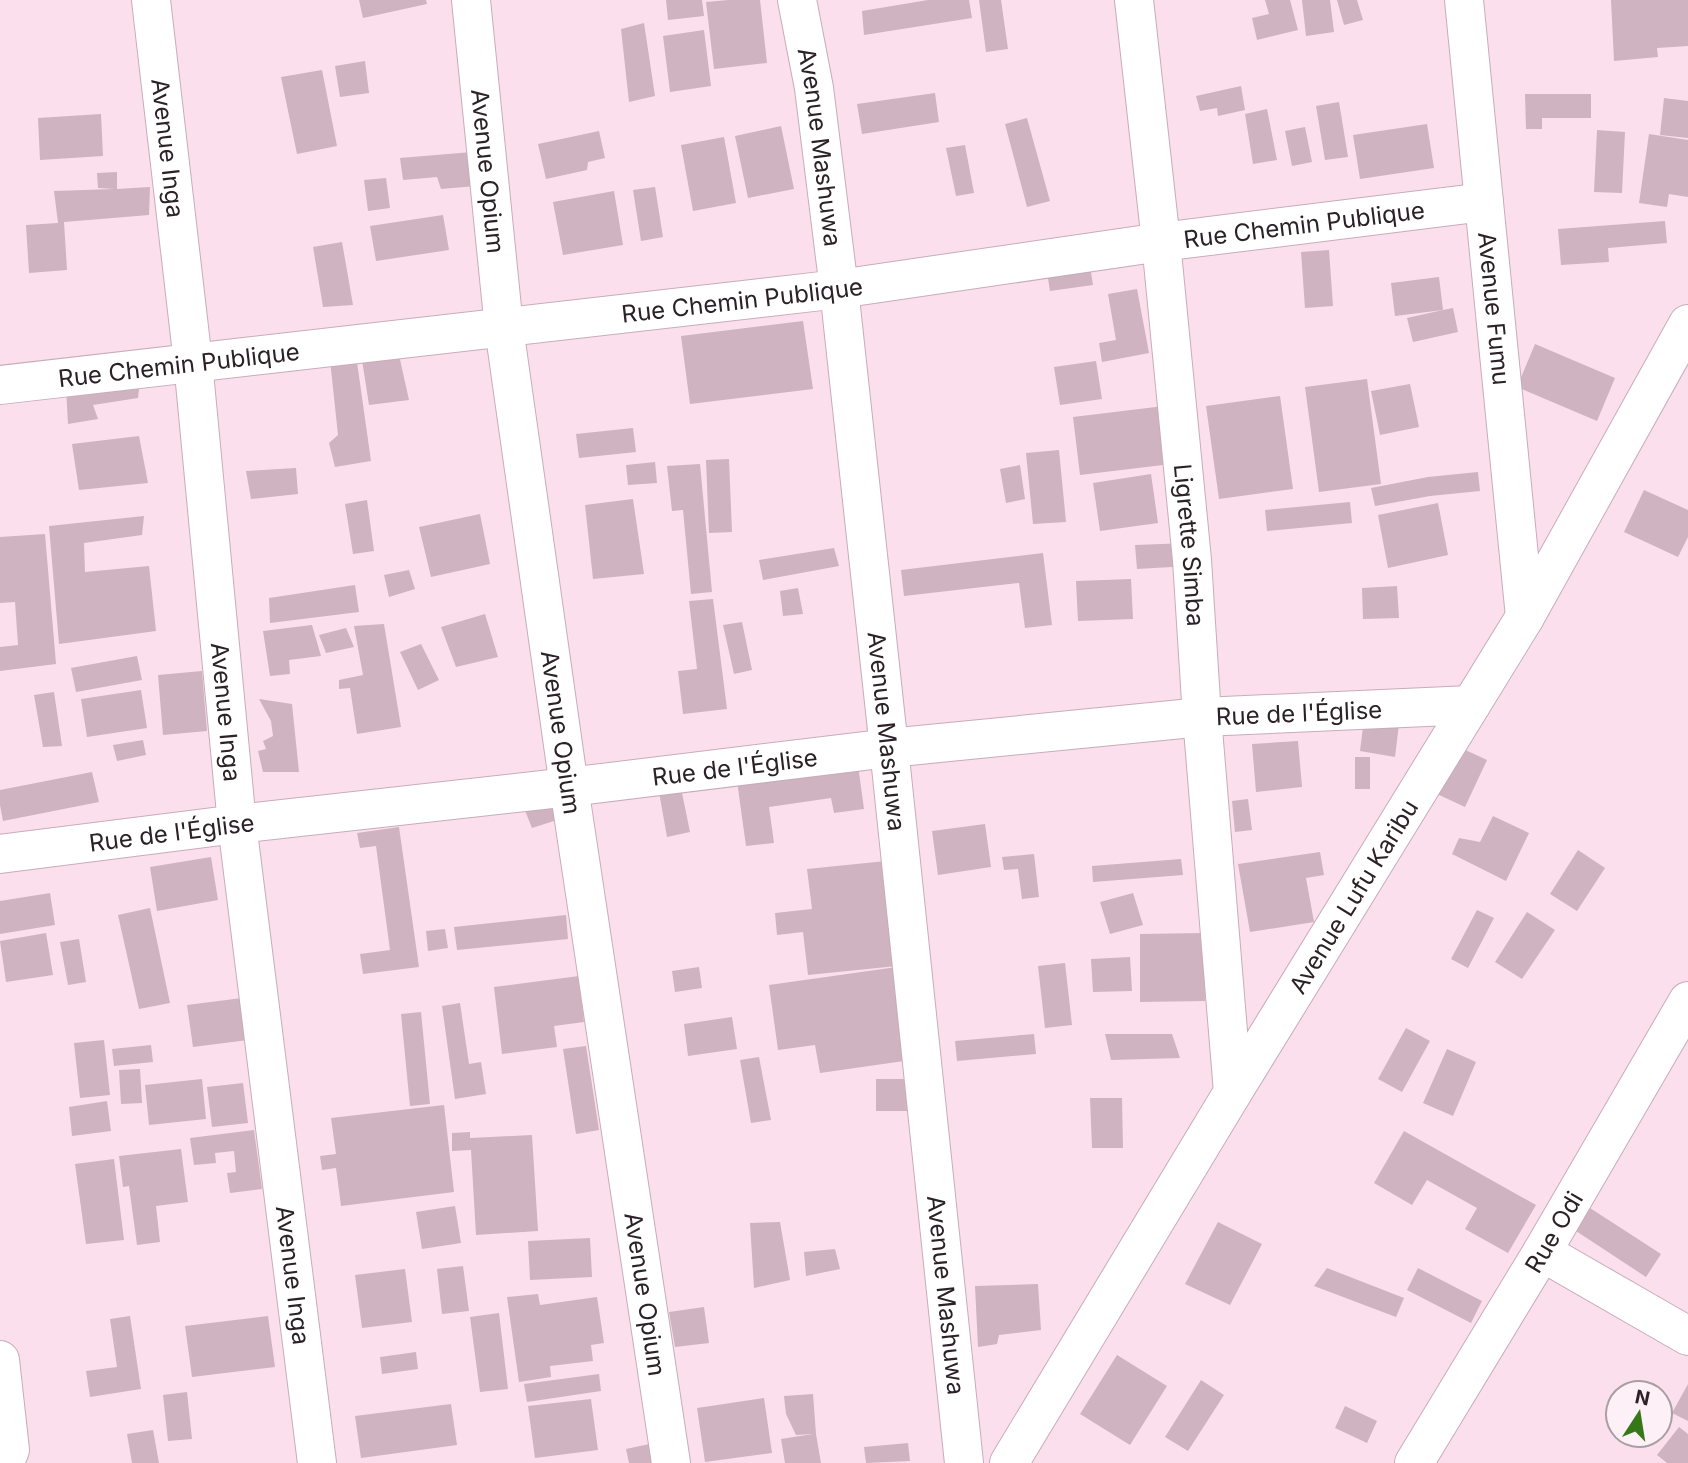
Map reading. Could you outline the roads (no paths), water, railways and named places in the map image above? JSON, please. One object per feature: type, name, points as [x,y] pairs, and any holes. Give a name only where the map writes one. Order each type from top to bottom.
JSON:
[{"type":"street","name":"Avenue Inga","points":[[151,0],[193,362],[237,824],[317,1463]]},
{"type":"street","name":"Avenue Opium","points":[[471,0],[504,328],[569,787],[671,1463]]},
{"type":"street","name":"Avenue Mashuwa","points":[[797,0],[814,88],[839,289],[964,1463]]},
{"type":"street","name":"Ligrette Simba","points":[[1134,0],[1192,560],[1233,1092]]},
{"type":"street","name":"Avenue Fumu","points":[[1464,0],[1525,617]]},
{"type":"street","name":"Rue Chemin Publique","points":[[0,385],[839,289],[1161,242],[1484,202]]},
{"type":"street","name":"Avenue Lufu Karibu","points":[[1009,1463],[1525,617],[1688,324]]},
{"type":"street","name":"Rue de l'Église","points":[[0,854],[889,748],[1202,717],[1471,705]]},
{"type":"street","name":"Rue Odi","points":[[1414,1463],[1542,1252],[1688,1001]]},
{"type":"street","points":[[1542,1252],[1688,1336]]},
{"type":"street","points":[[0,1360],[10,1450],[4,1463]]}]
